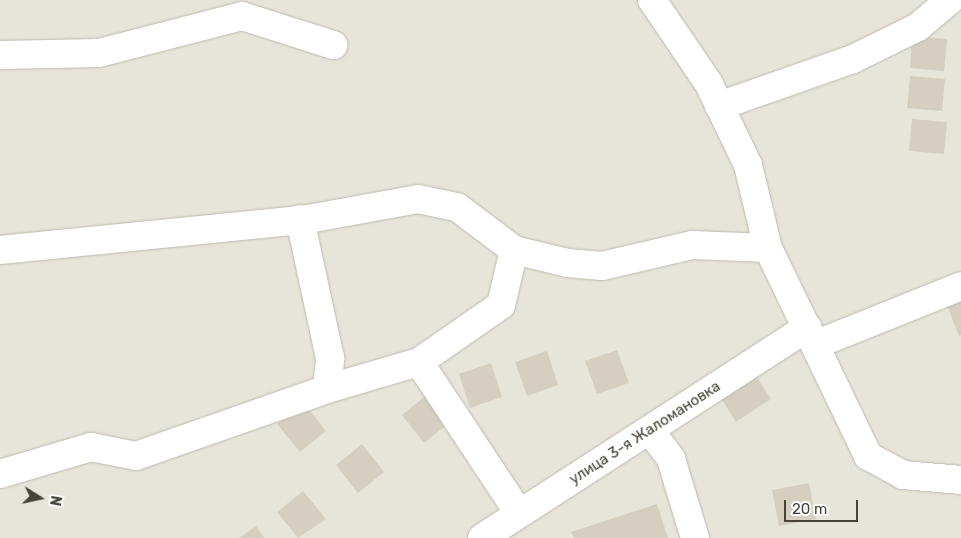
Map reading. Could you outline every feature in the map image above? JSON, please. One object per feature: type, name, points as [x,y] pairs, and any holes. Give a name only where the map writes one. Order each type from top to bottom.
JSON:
[{"type":"street","points":[[652,0],[719,106],[748,165],[768,248],[812,335],[868,456],[903,475],[961,480]]},
{"type":"street","points":[[719,106],[853,58],[918,27],[950,0]]},
{"type":"street","points":[[0,55],[99,53],[242,16],[333,45]]},
{"type":"street","points":[[0,250],[300,219],[418,199],[457,207],[514,250],[602,266],[692,245],[768,248]]},
{"type":"street","points":[[300,219],[330,358],[327,389]]},
{"type":"street","points":[[0,474],[91,447],[136,456],[327,389],[419,362],[501,305],[514,250]]},
{"type":"street","name":"улица 3-я Жаломановка","points":[[482,538],[519,513],[812,335],[961,286]]},
{"type":"street","points":[[419,362],[519,513]]},
{"type":"street","points":[[651,432],[671,458],[696,538]]},
{"type":"shaded area","points":[[0,0],[961,0],[961,538],[0,538]]},
{"type":"building","points":[[912,36],[947,39],[944,71],[910,68]]},
{"type":"building","points":[[910,76],[945,79],[942,111],[907,108]]},
{"type":"building","points":[[912,119],[947,122],[944,154],[909,151]]},
{"type":"building","points":[[961,297],[961,335],[959,336],[946,303]]},
{"type":"building","points":[[617,350],[629,383],[597,394],[585,361]]},
{"type":"building","points":[[547,351],[558,385],[527,396],[515,362]]},
{"type":"building","points":[[491,363],[502,397],[470,408],[459,374]]},
{"type":"building","points":[[752,370],[771,399],[736,422],[717,392]]},
{"type":"building","points":[[428,394],[450,422],[424,443],[402,415]]},
{"type":"building","points":[[304,403],[326,431],[300,452],[277,424]]},
{"type":"building","points":[[362,444],[384,472],[358,493],[336,465]]},
{"type":"building","points":[[809,483],[816,519],[779,526],[772,490]]},
{"type":"building","points":[[303,491],[326,519],[298,538],[277,512]]},
{"type":"building","points":[[657,504],[668,538],[574,538],[571,532]]},
{"type":"building","points":[[256,526],[264,538],[239,538]]}]
